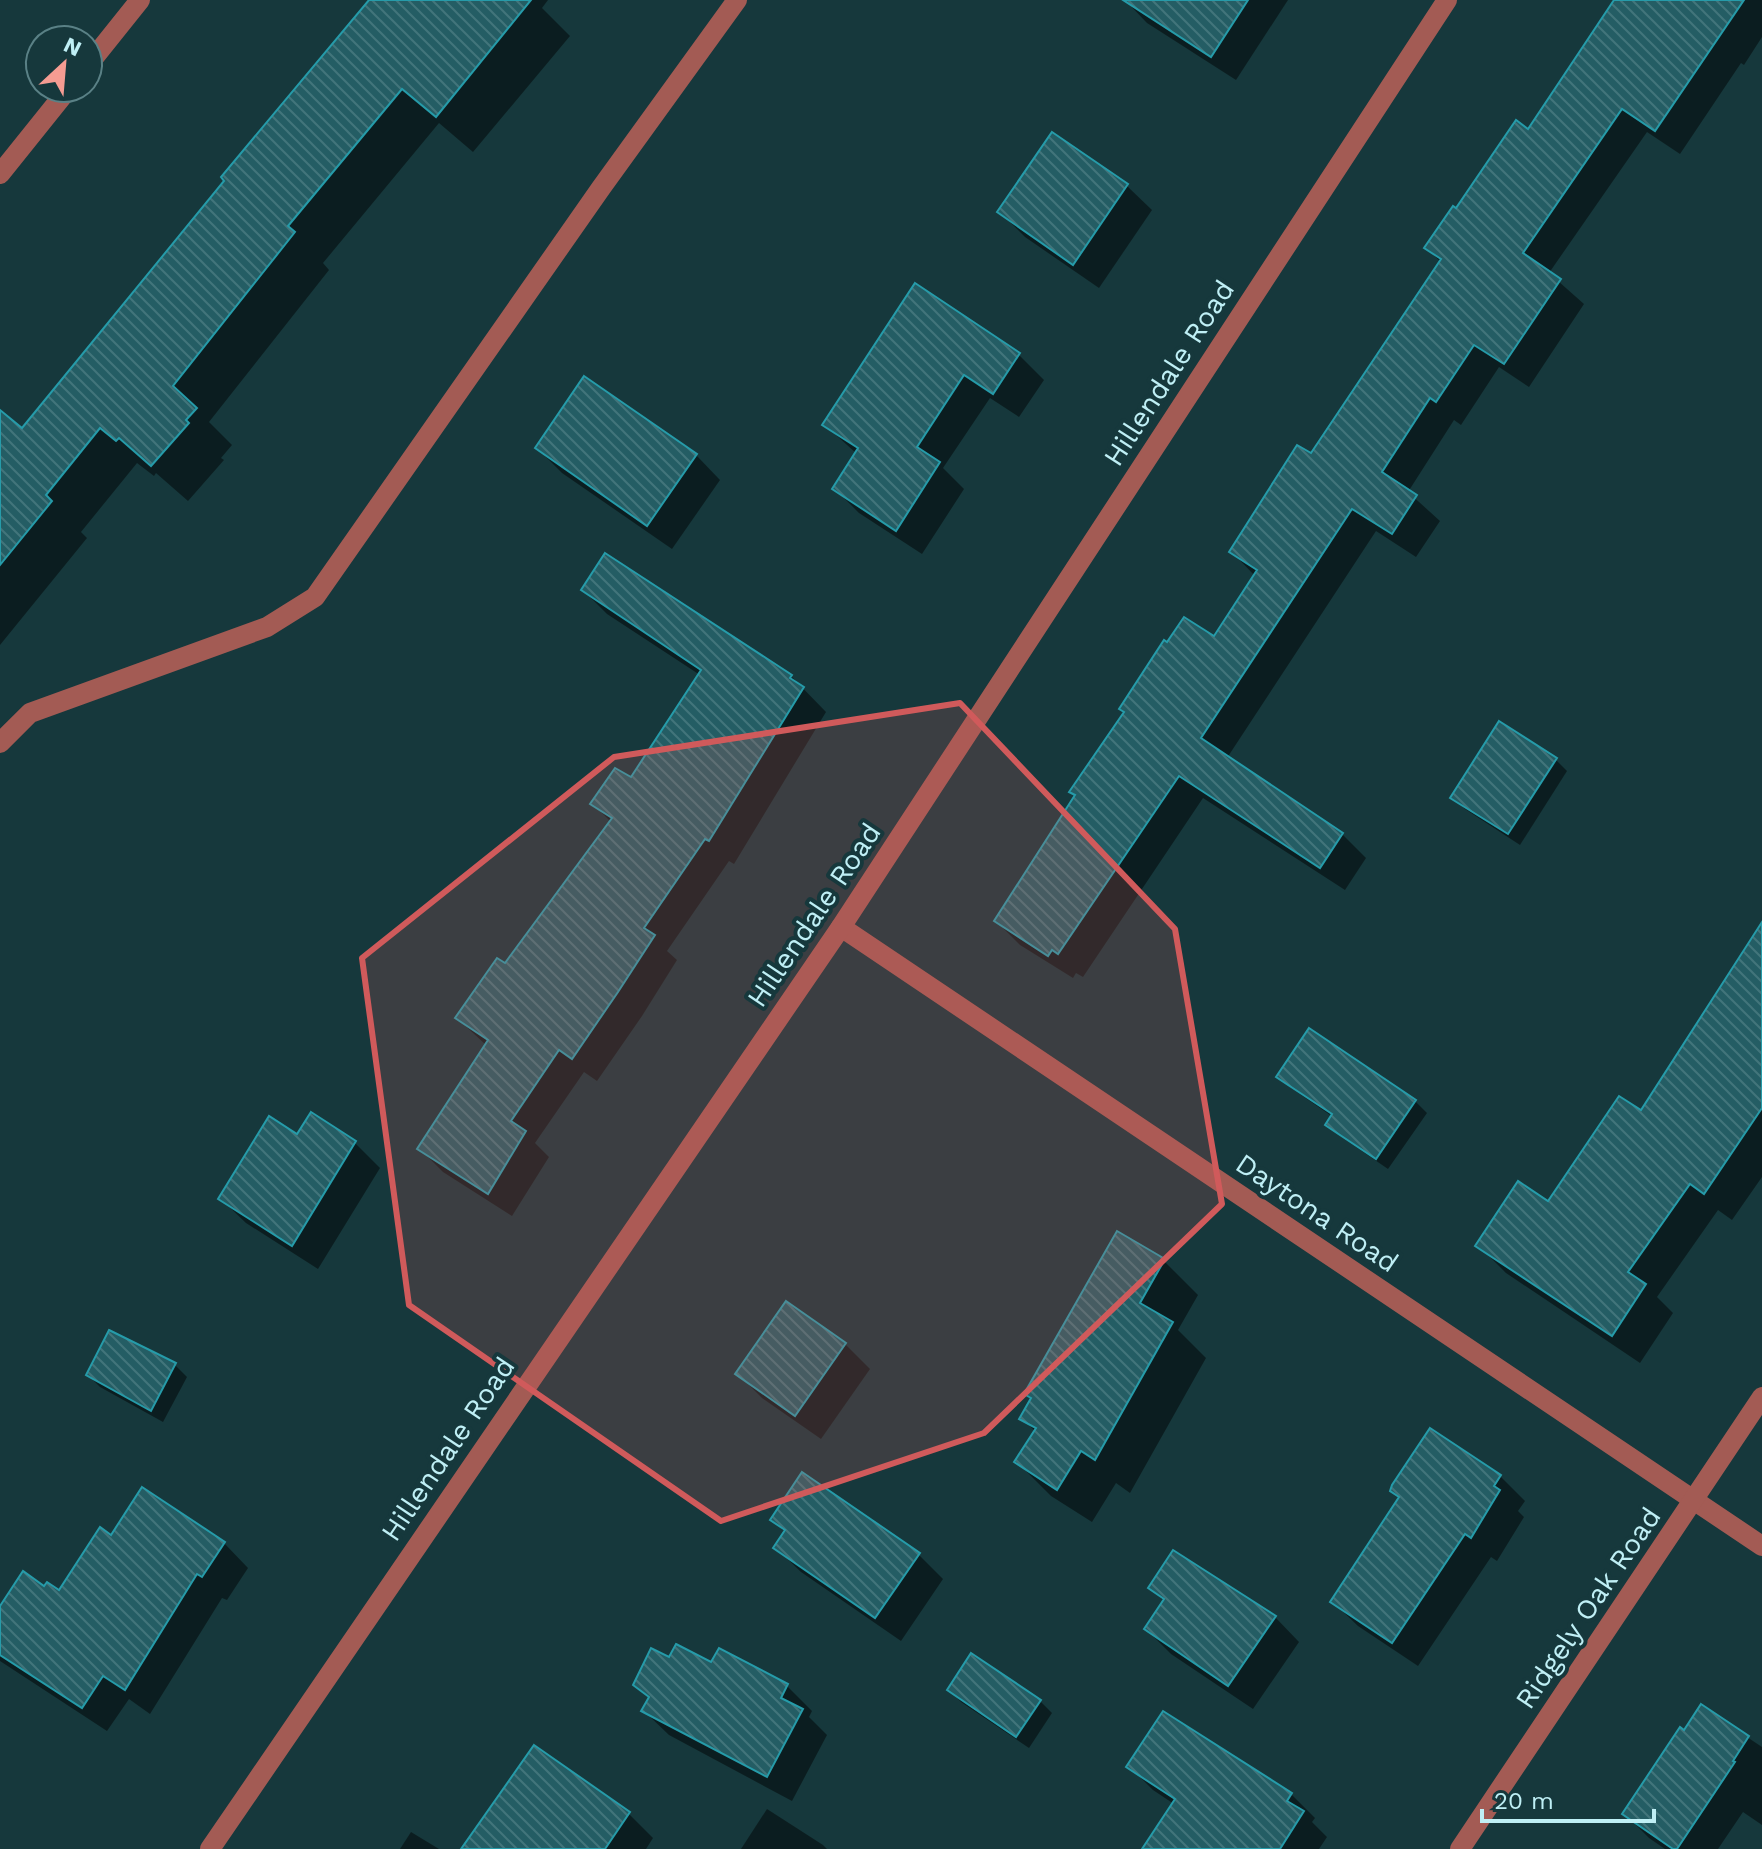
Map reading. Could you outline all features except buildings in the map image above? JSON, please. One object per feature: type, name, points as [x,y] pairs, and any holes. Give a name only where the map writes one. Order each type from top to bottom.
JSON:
[{"type":"street","points":[[104,45],[140,0]]},
{"type":"street","points":[[0,743],[30,713],[267,627],[315,597],[601,188],[737,0]]},
{"type":"street","name":"Hillendale Road","points":[[210,1849],[841,927],[1447,0]]},
{"type":"street","points":[[0,174],[56,104]]},
{"type":"street","name":"Daytona Road","points":[[841,927],[1762,1546]]},
{"type":"street","name":"Ridgely Oak Road","points":[[1460,1849],[1762,1397]]},
{"type":"highlighted area","points":[[960,703],[1175,929],[1222,1204],[984,1433],[721,1521],[409,1305],[362,958],[614,757]]}]
